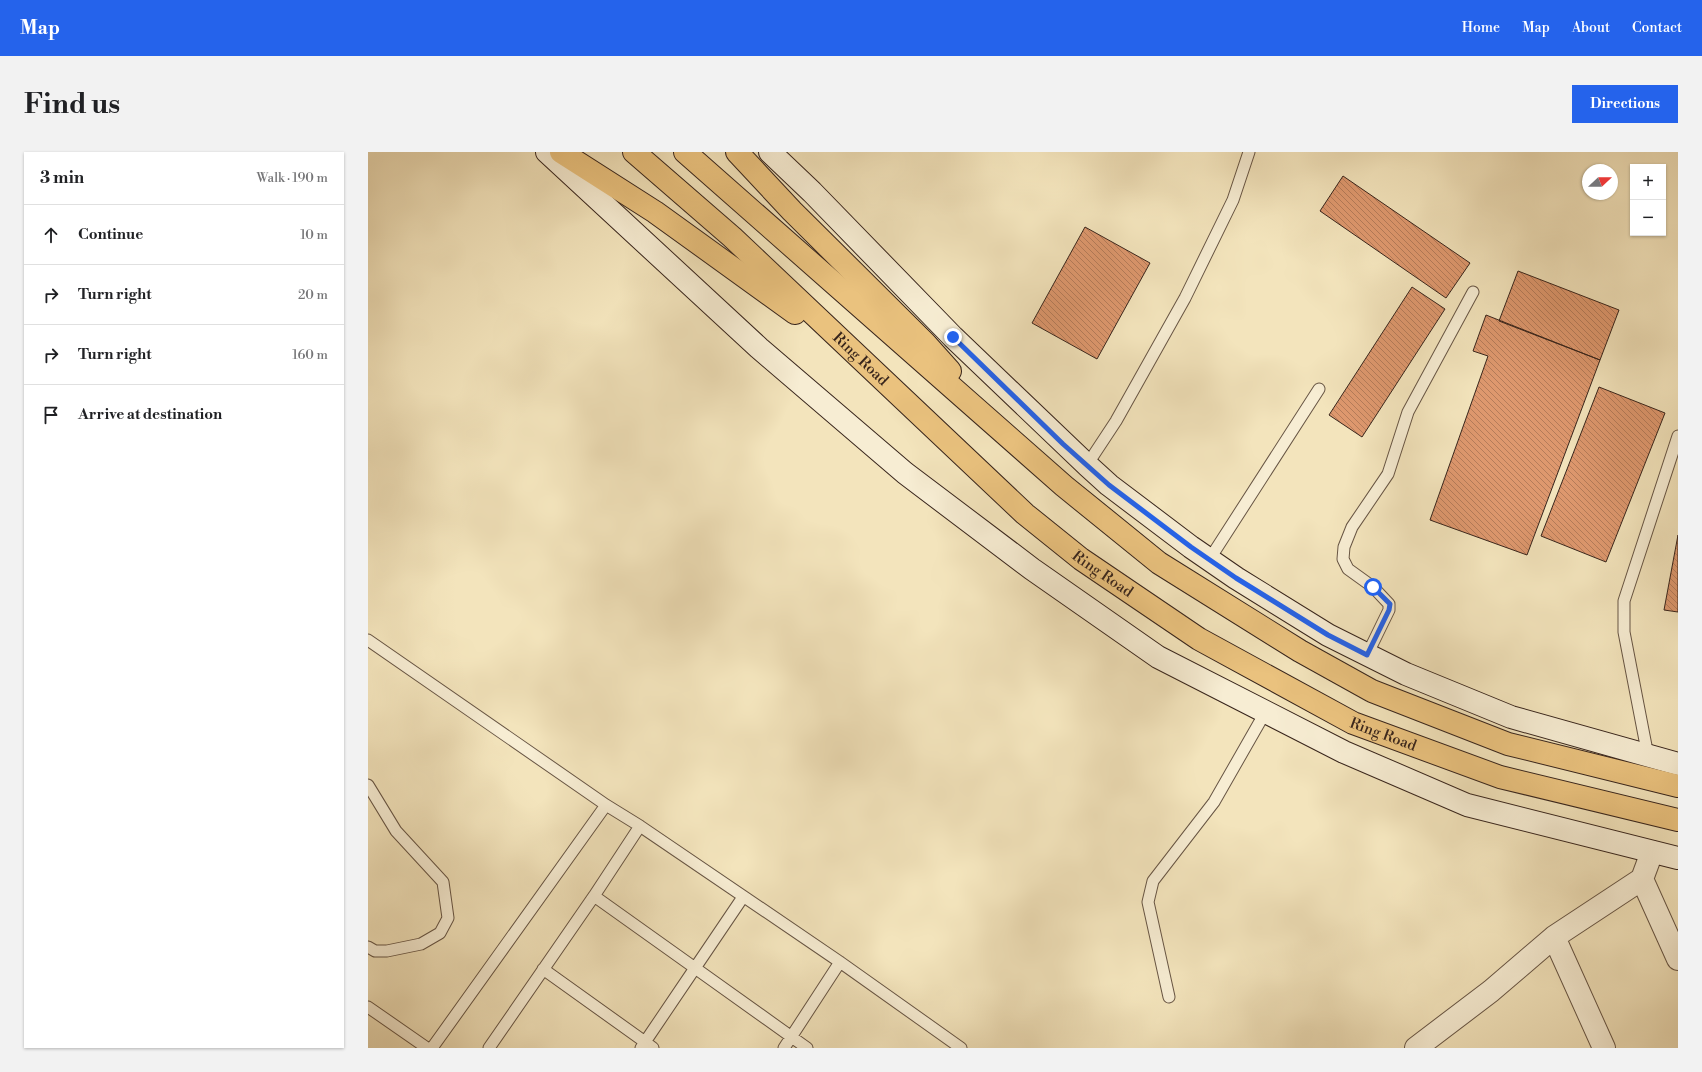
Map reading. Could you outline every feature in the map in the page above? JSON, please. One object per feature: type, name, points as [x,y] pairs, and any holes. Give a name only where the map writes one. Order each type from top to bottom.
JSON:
[{"type":"highway","points":[[561,152],[655,212],[862,360]]},
{"type":"highway","name":"Ring Road","points":[[634,152],[732,237],[1025,514],[1081,558],[1199,638],[1354,723],[1500,777],[1678,820]]},
{"type":"highway","points":[[684,152],[1064,486],[1159,563],[1300,652],[1372,691],[1508,744],[1678,786]]},
{"type":"highway","points":[[737,152],[792,211],[946,365],[976,408]]},
{"type":"street","points":[[547,152],[759,348],[905,473],[1032,569],[1158,657],[1344,752],[1466,805],[1678,858]]},
{"type":"street","points":[[770,152],[812,192],[953,337],[1087,465],[1109,485],[1209,560],[1328,635],[1406,674],[1511,717],[1678,764]]},
{"type":"street","points":[[1416,1048],[1491,991],[1554,937],[1642,879],[1652,852]]},
{"type":"street","points":[[1642,879],[1678,960]]},
{"type":"street","points":[[1554,937],[1604,1048]]},
{"type":"lane","points":[[1087,465],[1116,421],[1185,298],[1233,200],[1249,152]]},
{"type":"lane","points":[[1367,655],[1389,610],[1390,604],[1373,587],[1348,569],[1343,559],[1344,547],[1352,527],[1388,474],[1408,412],[1473,292]]},
{"type":"lane","points":[[1209,560],[1319,389]]},
{"type":"lane","points":[[1648,756],[1624,632],[1624,602],[1678,436]]},
{"type":"lane","points":[[368,640],[606,805],[640,826],[840,962],[961,1048]]},
{"type":"lane","points":[[1168,997],[1148,902],[1154,881],[1214,802],[1266,711]]},
{"type":"lane","points":[[368,785],[396,831],[443,882],[448,918],[440,933],[421,944],[387,951],[375,951],[368,947]]},
{"type":"lane","points":[[432,1048],[606,805]]},
{"type":"lane","points":[[489,1048],[594,896],[640,826]]},
{"type":"lane","points":[[594,896],[807,1048]]},
{"type":"lane","points":[[544,969],[646,1046],[695,968],[743,897]]},
{"type":"lane","points":[[784,1048],[840,962]]},
{"type":"lane","points":[[368,1007],[427,1048]]},
{"type":"building","points":[[1343,176],[1470,263],[1446,298],[1320,211]]},
{"type":"building","points":[[1085,227],[1150,263],[1097,359],[1032,323]]},
{"type":"building","points":[[1518,271],[1619,310],[1600,360],[1499,321]]},
{"type":"building","points":[[1412,287],[1445,309],[1362,437],[1329,415]]},
{"type":"building","points":[[1486,315],[1600,360],[1527,555],[1430,520],[1488,356],[1473,351]]},
{"type":"building","points":[[1599,387],[1665,413],[1606,562],[1541,536]]},
{"type":"building","points":[[1678,535],[1678,612],[1664,610]]},
{"type":"route","points":[[953,337],[1063,444],[1109,485],[1191,547],[1236,578],[1328,635],[1367,655],[1389,610],[1390,604],[1373,587]]}]
